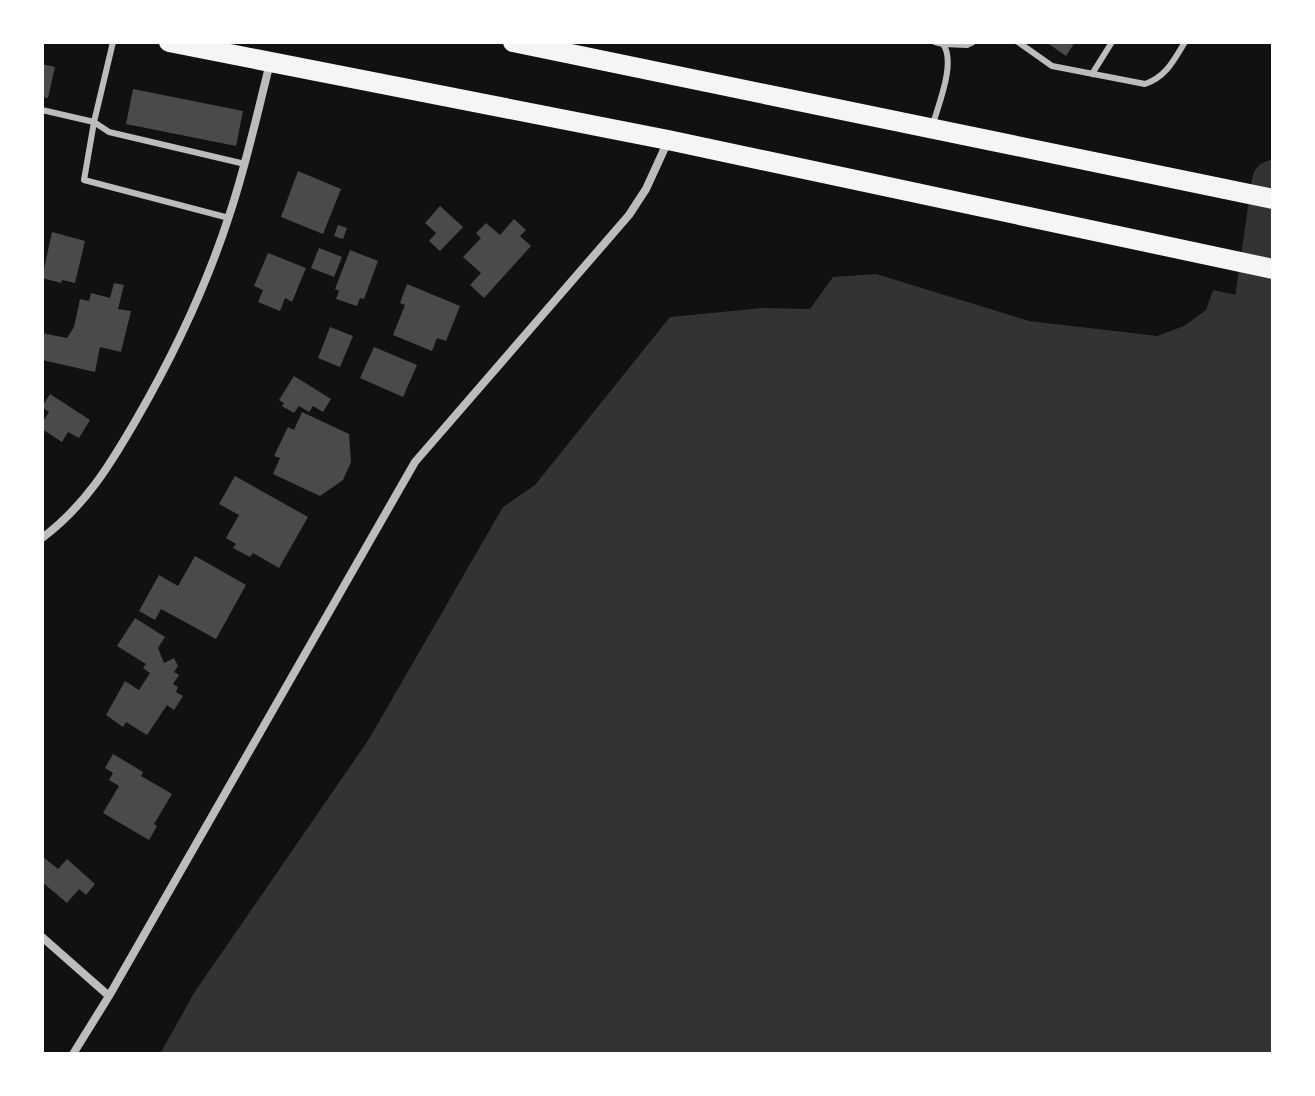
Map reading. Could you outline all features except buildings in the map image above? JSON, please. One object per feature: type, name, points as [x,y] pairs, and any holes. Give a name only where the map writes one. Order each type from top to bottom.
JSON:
[{"type":"main road","points":[[169,42],[668,140],[1273,269]]},
{"type":"main road","points":[[513,42],[1273,199]]},
{"type":"street","points":[[42,538],[74,512],[98,483],[178,343],[229,218],[271,62]]},
{"type":"street","points":[[73,1054],[415,462],[629,215],[646,189],[668,140]]},
{"type":"street","points":[[42,937],[109,996]]},
{"type":"lane","points":[[113,42],[84,180],[229,218]]},
{"type":"lane","points":[[939,43],[967,45],[973,42]]},
{"type":"lane","points":[[1018,42],[1052,66],[1145,84],[1157,80],[1166,71],[1185,42]]},
{"type":"lane","points":[[1092,74],[1112,42]]},
{"type":"lane","points":[[932,128],[946,83],[948,51],[939,43]]},
{"type":"lane","points":[[42,110],[94,122],[109,132],[245,164]]},
{"type":"shaded area","points":[[876,274],[1029,321],[1157,336],[1184,326],[1206,310],[1213,290],[1273,303],[1273,1054],[160,1054],[194,993],[369,739],[503,507],[535,485],[670,317],[763,308],[810,309],[833,277]]},
{"type":"waterway","points":[[1256,299],[1273,181]]}]
